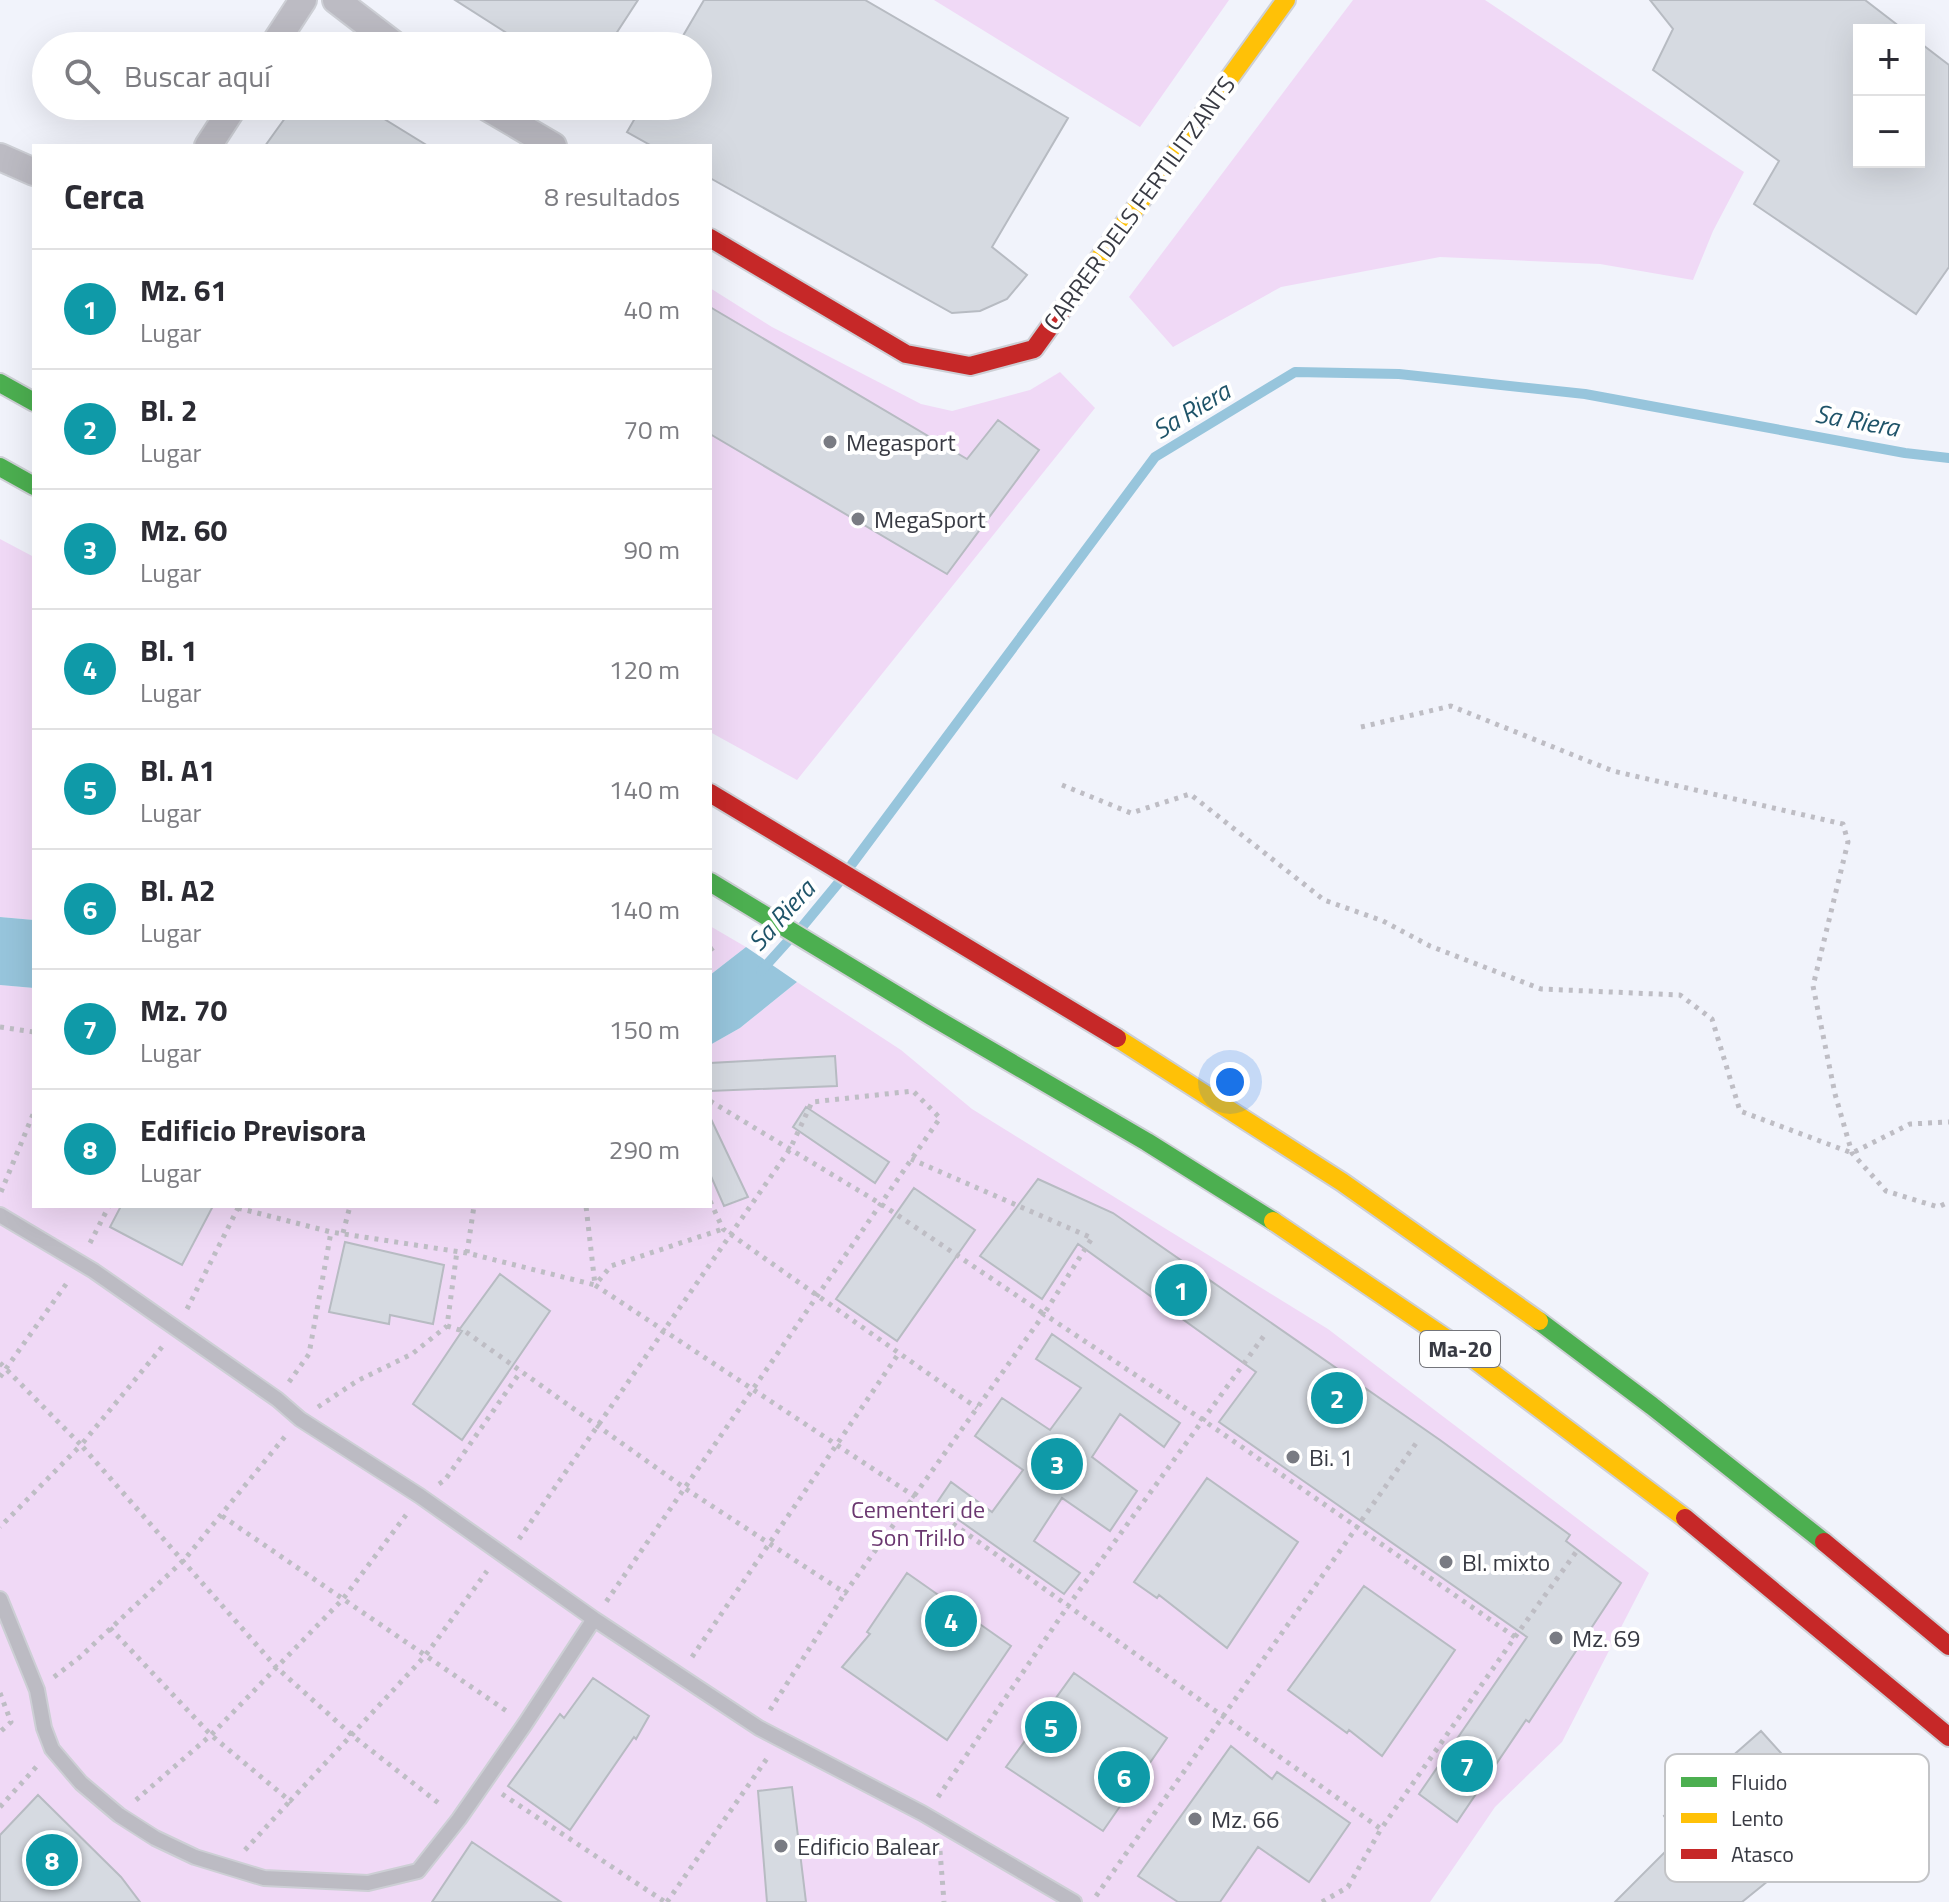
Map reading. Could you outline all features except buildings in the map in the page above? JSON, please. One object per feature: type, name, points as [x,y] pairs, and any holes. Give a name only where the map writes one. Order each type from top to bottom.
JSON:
[{"type":"main road","name":"CARRER DELS FERTILITZANTS","points":[[712,239],[906,354],[970,366],[1034,349],[1286,0]]},
{"type":"main road","points":[[0,383],[32,401]]},
{"type":"main road","points":[[0,467],[32,485]]},
{"type":"main road","name":"Ma-20","points":[[712,794],[972,950],[1279,1141],[1482,1280],[1742,1476],[1949,1646]]},
{"type":"main road","name":"Ma-20","points":[[712,883],[933,1017],[1054,1085],[1272,1219],[1479,1362],[1679,1514],[1949,1737]]},
{"type":"street","points":[[282,32],[303,0]]},
{"type":"street","points":[[336,0],[378,32]]},
{"type":"street","points":[[209,144],[225,120]]},
{"type":"street","points":[[509,120],[550,144]]},
{"type":"street","points":[[0,157],[32,171]]},
{"type":"lane","points":[[0,1215],[80,1263],[277,1399],[300,1419],[420,1496],[679,1677],[780,1740],[938,1822],[1074,1902]]},
{"type":"lane","points":[[0,1599],[37,1690],[44,1728],[52,1749],[81,1783],[119,1815],[155,1838],[195,1857],[264,1878],[368,1883],[418,1871],[459,1819],[594,1619]]},
{"type":"path","points":[[1361,727],[1451,706],[1613,771],[1843,824],[1848,842],[1813,986],[1835,1094],[1852,1153],[1886,1191],[1938,1207],[1949,1202]]},
{"type":"path","points":[[1062,785],[1131,813],[1190,794],[1324,900],[1383,921],[1430,946],[1541,989],[1680,995],[1712,1019],[1740,1111],[1852,1153],[1910,1124],[1949,1122]]},
{"type":"path","points":[[0,1027],[32,1032]]},
{"type":"path","points":[[230,1868],[425,1656],[501,1552],[521,1538],[790,1149],[812,1102],[913,1091],[940,1118],[594,1619]]},
{"type":"path","points":[[712,1102],[881,1204],[1203,1420],[1515,1637]]},
{"type":"path","points":[[0,1196],[32,1117]]},
{"type":"path","points":[[759,1728],[845,1593],[1044,1314],[1092,1238],[911,1159]]},
{"type":"path","points":[[712,1205],[723,1229],[977,1408]]},
{"type":"path","points":[[0,1377],[80,1263],[108,1208]]},
{"type":"path","points":[[0,1527],[81,1445],[176,1330],[237,1208]]},
{"type":"path","points":[[242,1208],[331,1232],[467,1253],[595,1285],[914,1496],[1381,1829]]},
{"type":"path","points":[[343,1233],[349,1208]]},
{"type":"path","points":[[467,1253],[474,1208]]},
{"type":"path","points":[[586,1208],[595,1285]]},
{"type":"path","points":[[595,1285],[611,1266],[723,1229]]},
{"type":"path","points":[[277,1399],[309,1354],[331,1232]]},
{"type":"path","points":[[37,1690],[80,1657],[184,1560],[300,1419],[357,1381],[412,1354],[447,1326],[457,1251]]},
{"type":"path","points":[[447,1326],[466,1332],[686,1489],[845,1593]]},
{"type":"path","points":[[944,1902],[938,1798],[1068,1606],[1266,1333]]},
{"type":"path","points":[[679,1677],[899,1353]]},
{"type":"path","points":[[0,1363],[81,1445],[276,1667],[353,1736],[459,1819]]},
{"type":"path","points":[[119,1815],[211,1735],[343,1599],[420,1496],[445,1480],[521,1371]]},
{"type":"path","points":[[1092,1902],[1419,1439]]},
{"type":"path","points":[[222,1516],[525,1724]]},
{"type":"path","points":[[1322,1902],[1348,1887],[1381,1829],[1579,1548]]},
{"type":"path","points":[[110,1628],[211,1735],[290,1801]]},
{"type":"path","points":[[0,1693],[11,1722],[0,1732]]},
{"type":"path","points":[[484,1782],[666,1902],[780,1740]]},
{"type":"path","points":[[0,1807],[52,1749]]},
{"type":"green space","points":[[934,0],[1229,0],[1140,127]]},
{"type":"green space","points":[[1353,0],[1485,0],[1744,172],[1713,231],[1693,280],[1600,264],[1440,257],[1281,287],[1173,347],[1129,297]]},
{"type":"green space","name":"MegaSport","points":[[712,289],[772,327],[921,404],[952,411],[1030,390],[1060,372],[1095,408],[797,780],[712,733]]},
{"type":"green space","points":[[0,539],[32,556],[32,920],[0,917]]},
{"type":"green space","points":[[712,927],[746,947],[712,973]]},
{"type":"green space","name":"Cementeri de Son Tril·lo","points":[[797,982],[901,1050],[972,1109],[1328,1329],[1649,1573],[1562,1742],[1495,1807],[1430,1902],[0,1902],[0,985],[32,988],[32,1208],[712,1208],[712,1044],[740,1028]]},
{"type":"water","points":[[0,917],[32,920],[32,988],[0,985]]},
{"type":"water","points":[[746,947],[797,982],[740,1028],[712,1044],[712,973]]},
{"type":"waterway","name":"Sa Riera","points":[[852,864],[1155,457],[1295,372],[1399,374],[1585,394],[1905,453],[1949,458]]},
{"type":"waterway","name":"Sa Riera","points":[[802,927],[840,881]]},
{"type":"waterway","name":"Sa Riera","points":[[761,971],[788,941]]},
{"type":"traffic: fast","points":[[0,383],[32,401]]},
{"type":"traffic: fast","points":[[0,467],[32,485]]},
{"type":"traffic: fast","points":[[712,883],[1147,1142],[1273,1221]]},
{"type":"traffic: fast","points":[[1539,1321],[1824,1542]]},
{"type":"traffic: slow","points":[[1080,285],[1286,0]]},
{"type":"traffic: slow","points":[[1117,1038],[1342,1182],[1539,1321]]},
{"type":"traffic: slow","points":[[1273,1221],[1450,1341],[1685,1518]]},
{"type":"traffic: jam","points":[[712,239],[906,354],[970,366],[1034,349],[1080,285]]},
{"type":"traffic: jam","points":[[712,794],[1117,1038]]},
{"type":"traffic: jam","points":[[1685,1518],[1949,1737]]},
{"type":"traffic: jam","points":[[1824,1542],[1949,1646]]},
{"type":"place","name":"Megasport","points":[[830,442]]},
{"type":"place","name":"MegaSport","points":[[858,519]]},
{"type":"place","name":"Mz. 61","points":[[1181,1290]]},
{"type":"place","name":"Bl. 2","points":[[1337,1398]]},
{"type":"place","name":"Bi. 1","points":[[1293,1457]]},
{"type":"place","name":"Mz. 60","points":[[1057,1464]]},
{"type":"place","name":"Bl. mixto","points":[[1446,1562]]},
{"type":"place","name":"Bl. 1","points":[[951,1621]]},
{"type":"place","name":"Mz. 69","points":[[1556,1638]]},
{"type":"place","name":"Bl. A1","points":[[1051,1727]]},
{"type":"place","name":"Mz. 70","points":[[1467,1766]]},
{"type":"place","name":"Bl. A2","points":[[1124,1777]]},
{"type":"place","name":"Mz. 66","points":[[1195,1819]]},
{"type":"place","name":"Edificio Balear","points":[[781,1846]]},
{"type":"place","name":"Edificio Previsora","points":[[52,1860]]}]
